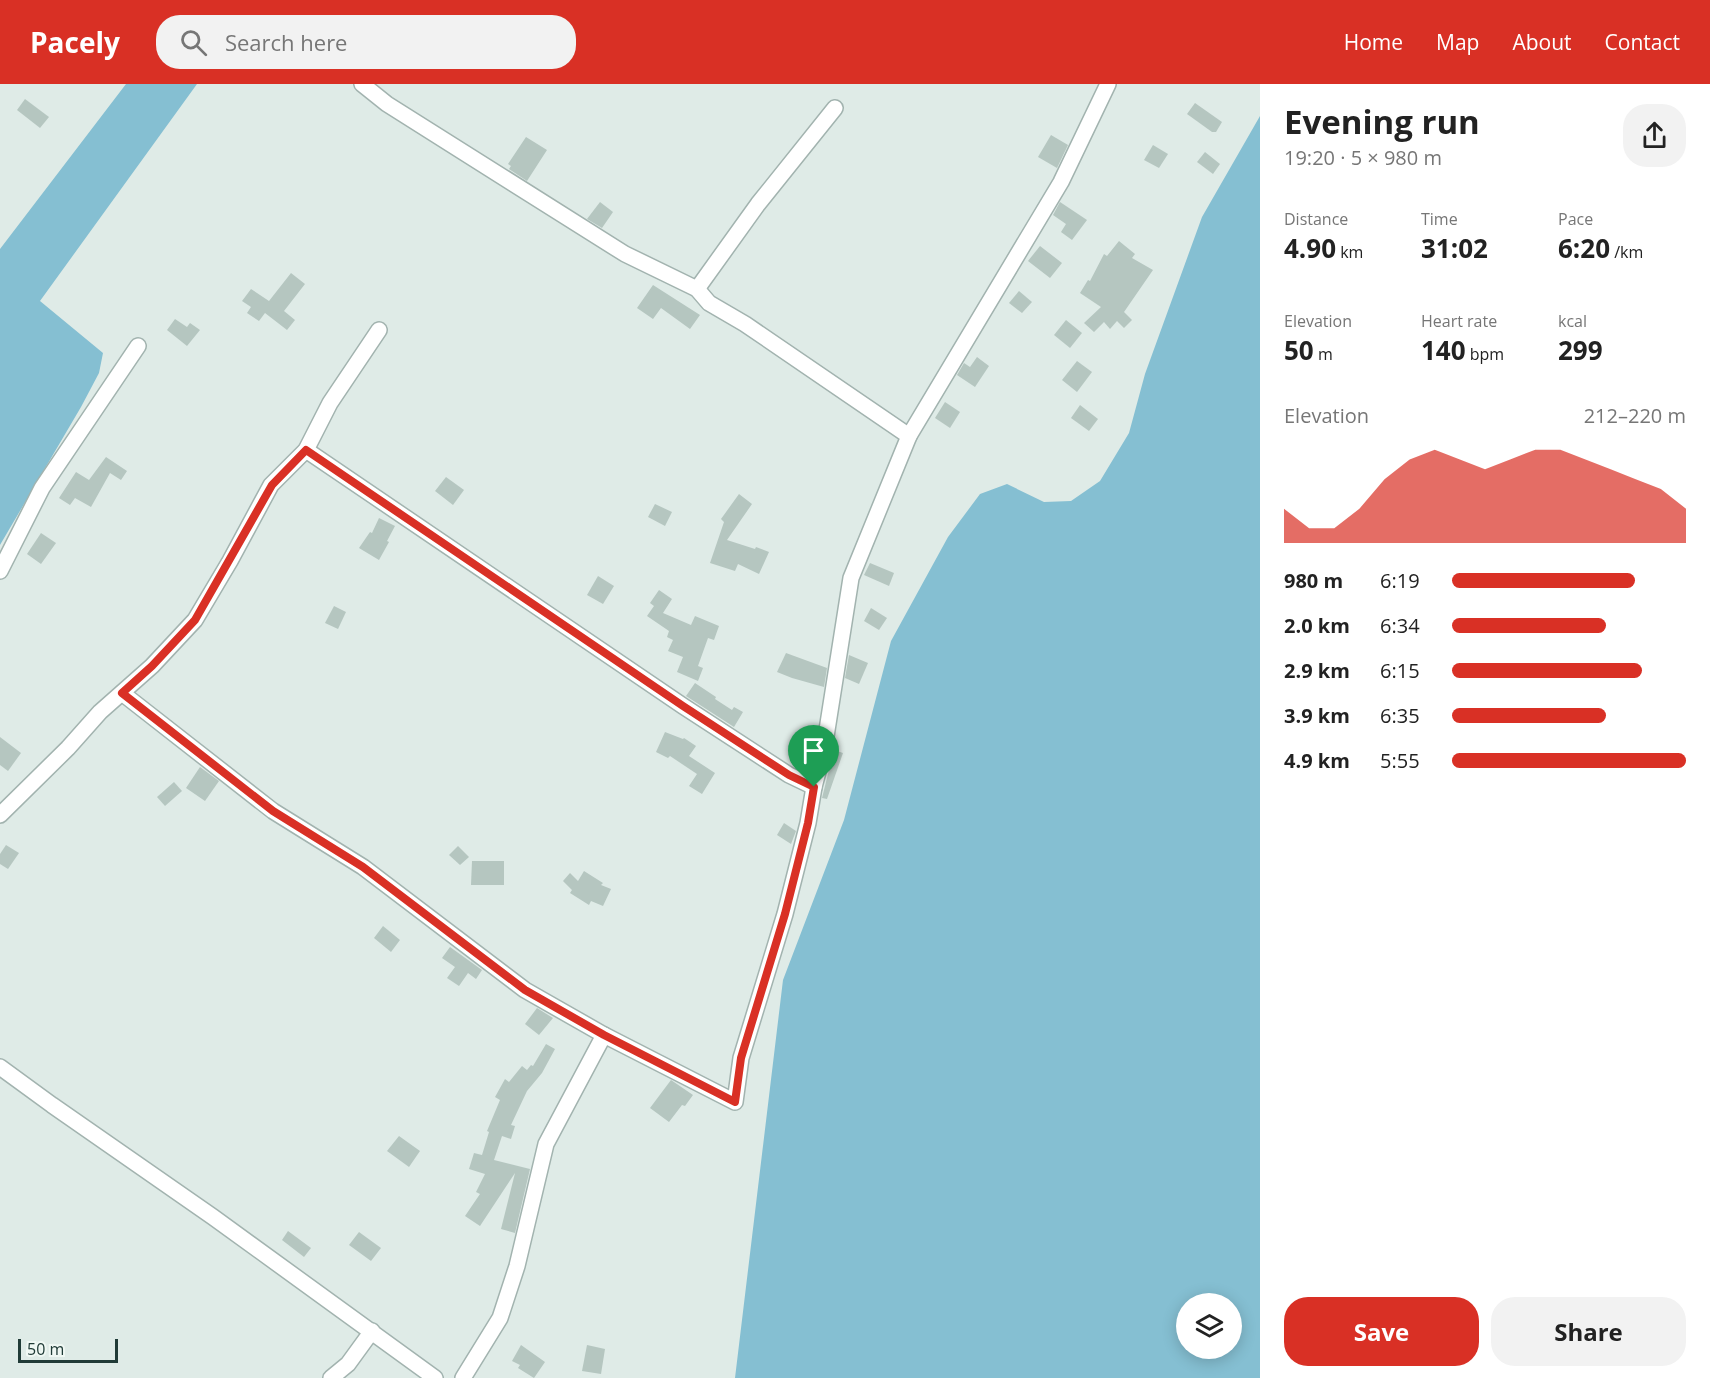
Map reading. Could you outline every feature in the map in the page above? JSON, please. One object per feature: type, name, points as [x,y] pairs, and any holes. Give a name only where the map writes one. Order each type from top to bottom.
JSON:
[{"type":"street","points":[[362,84],[387,104],[625,254],[697,289],[709,303],[746,324],[909,436]]},
{"type":"street","points":[[122,693],[273,811],[363,867],[525,990],[604,1035],[735,1102],[741,1058],[785,914],[808,823],[824,748],[851,578],[909,436],[1061,182],[1108,84]]},
{"type":"street","points":[[697,289],[758,204],[835,108]]},
{"type":"street","points":[[0,815],[68,748],[100,712],[152,666],[195,620],[272,485],[306,450],[330,403],[379,330]]},
{"type":"street","points":[[0,571],[42,488],[138,346]]},
{"type":"street","points":[[306,450],[683,706],[789,775],[814,787]]},
{"type":"street","points":[[463,1378],[500,1318],[517,1266],[546,1144],[604,1035]]},
{"type":"street","points":[[0,1067],[213,1216],[435,1378]]},
{"type":"street","points":[[331,1378],[348,1364],[372,1331]]},
{"type":"water","points":[[126,84],[197,84],[40,301],[103,353],[99,373],[81,407],[0,545],[0,249]]},
{"type":"water","points":[[1260,116],[1260,1378],[735,1378],[783,980],[844,820],[891,641],[948,537],[980,494],[1007,484],[1044,502],[1071,501],[1100,481],[1129,433],[1145,374],[1202,217]]},
{"type":"building","points":[[25,99],[49,117],[40,128],[17,110]]},
{"type":"building","points":[[1195,103],[1222,122],[1216,132],[1212,132],[1187,114]]},
{"type":"building","points":[[1051,135],[1068,145],[1057,168],[1038,157]]},
{"type":"building","points":[[526,137],[547,150],[527,181],[509,169],[511,166],[508,164]]},
{"type":"building","points":[[1153,145],[1168,154],[1159,168],[1144,160]]},
{"type":"building","points":[[1205,152],[1220,164],[1213,174],[1197,162]]},
{"type":"building","points":[[600,202],[613,212],[602,228],[587,219]]},
{"type":"building","points":[[1060,202],[1087,220],[1072,240],[1061,232],[1066,224],[1053,215]]},
{"type":"building","points":[[1119,241],[1135,254],[1132,258],[1153,270],[1124,312],[1132,320],[1124,328],[1117,321],[1110,329],[1104,322],[1094,332],[1084,323],[1101,307],[1080,293],[1088,280],[1090,281],[1104,254],[1107,256]]},
{"type":"building","points":[[1040,246],[1062,263],[1050,278],[1028,261]]},
{"type":"building","points":[[291,273],[305,284],[284,311],[295,320],[287,330],[265,313],[259,321],[247,313],[251,307],[242,301],[251,289],[269,301]]},
{"type":"building","points":[[653,285],[700,315],[690,329],[661,308],[653,319],[637,308]]},
{"type":"building","points":[[1019,291],[1032,302],[1022,313],[1009,303]]},
{"type":"building","points":[[175,319],[187,327],[190,323],[200,330],[187,346],[167,330]]},
{"type":"building","points":[[1066,320],[1082,333],[1070,348],[1054,335]]},
{"type":"building","points":[[977,357],[989,366],[975,387],[957,375],[964,363],[970,367]]},
{"type":"building","points":[[1077,361],[1092,372],[1077,392],[1062,380]]},
{"type":"building","points":[[945,402],[960,412],[950,428],[935,418]]},
{"type":"building","points":[[1080,405],[1098,419],[1089,431],[1071,418]]},
{"type":"building","points":[[106,457],[127,471],[121,480],[110,473],[91,507],[75,498],[70,505],[59,498],[76,472],[89,480]]},
{"type":"building","points":[[446,477],[464,490],[453,505],[435,491]]},
{"type":"building","points":[[739,494],[752,504],[727,540],[769,552],[759,574],[738,564],[735,571],[710,563],[724,522],[721,519]]},
{"type":"building","points":[[655,504],[672,512],[665,526],[648,517]]},
{"type":"building","points":[[379,518],[395,526],[379,560],[359,548],[370,532],[372,533]]},
{"type":"building","points":[[41,533],[56,543],[41,564],[27,554]]},
{"type":"building","points":[[870,563],[894,573],[889,586],[864,575]]},
{"type":"building","points":[[598,576],[614,586],[603,604],[587,595]]},
{"type":"building","points":[[659,590],[672,599],[663,613],[691,625],[695,616],[719,626],[714,640],[708,638],[698,666],[703,668],[698,681],[677,672],[683,657],[668,651],[673,640],[667,637],[669,631],[647,616],[654,606],[650,603]]},
{"type":"building","points":[[334,606],[346,612],[338,629],[325,623]]},
{"type":"building","points":[[871,608],[887,618],[879,630],[864,621]]},
{"type":"building","points":[[786,653],[827,668],[824,687],[777,672]]},
{"type":"building","points":[[849,655],[868,663],[859,684],[845,678]]},
{"type":"building","points":[[695,683],[732,710],[734,707],[743,712],[734,727],[686,696]]},
{"type":"building","points":[[665,732],[684,738],[696,746],[689,756],[715,773],[702,794],[689,786],[697,774],[670,756],[668,758],[656,752]]},
{"type":"building","points":[[0,737],[21,753],[8,771],[0,765]]},
{"type":"building","points":[[834,750],[843,753],[827,799],[822,798]]},
{"type":"building","points":[[200,767],[219,781],[205,801],[186,788]]},
{"type":"building","points":[[174,782],[182,791],[165,806],[157,797]]},
{"type":"building","points":[[784,823],[796,831],[791,844],[777,835]]},
{"type":"building","points":[[6,845],[19,853],[8,869],[0,864],[0,854]]},
{"type":"building","points":[[458,846],[469,857],[460,865],[449,855]]},
{"type":"building","points":[[472,861],[504,861],[504,885],[471,885]]},
{"type":"building","points":[[584,871],[603,883],[601,885],[611,889],[603,906],[591,901],[589,905],[570,893],[572,890],[563,881],[570,873],[578,881]]},
{"type":"building","points":[[383,926],[400,940],[391,952],[374,938]]},
{"type":"building","points":[[450,947],[482,970],[476,979],[468,973],[459,986],[447,978],[455,967],[442,958]]},
{"type":"building","points":[[537,1008],[553,1018],[539,1035],[525,1024]]},
{"type":"building","points":[[546,1044],[555,1049],[542,1073],[527,1091],[511,1125],[515,1126],[511,1139],[502,1136],[494,1160],[530,1169],[515,1233],[501,1229],[515,1173],[480,1226],[465,1216],[480,1194],[476,1192],[485,1174],[469,1169],[474,1153],[482,1155],[489,1132],[487,1131],[500,1100],[495,1097],[505,1079],[509,1082],[522,1066],[527,1070],[531,1065],[533,1066]]},
{"type":"building","points":[[671,1080],[693,1095],[669,1122],[650,1108]]},
{"type":"building","points":[[399,1136],[420,1151],[409,1167],[387,1151]]},
{"type":"building","points":[[288,1231],[311,1248],[304,1257],[282,1240]]},
{"type":"building","points":[[359,1232],[381,1248],[371,1261],[349,1245]]},
{"type":"building","points":[[521,1345],[545,1362],[534,1378],[518,1368],[520,1365],[512,1361]]},
{"type":"building","points":[[587,1345],[605,1349],[601,1374],[582,1371]]},
{"type":"route","points":[[306,450],[683,706],[789,775],[814,787],[808,823],[785,914],[741,1058],[735,1102],[604,1035],[525,990],[363,867],[273,811],[122,693],[152,666],[195,620],[272,485],[306,450]]}]
